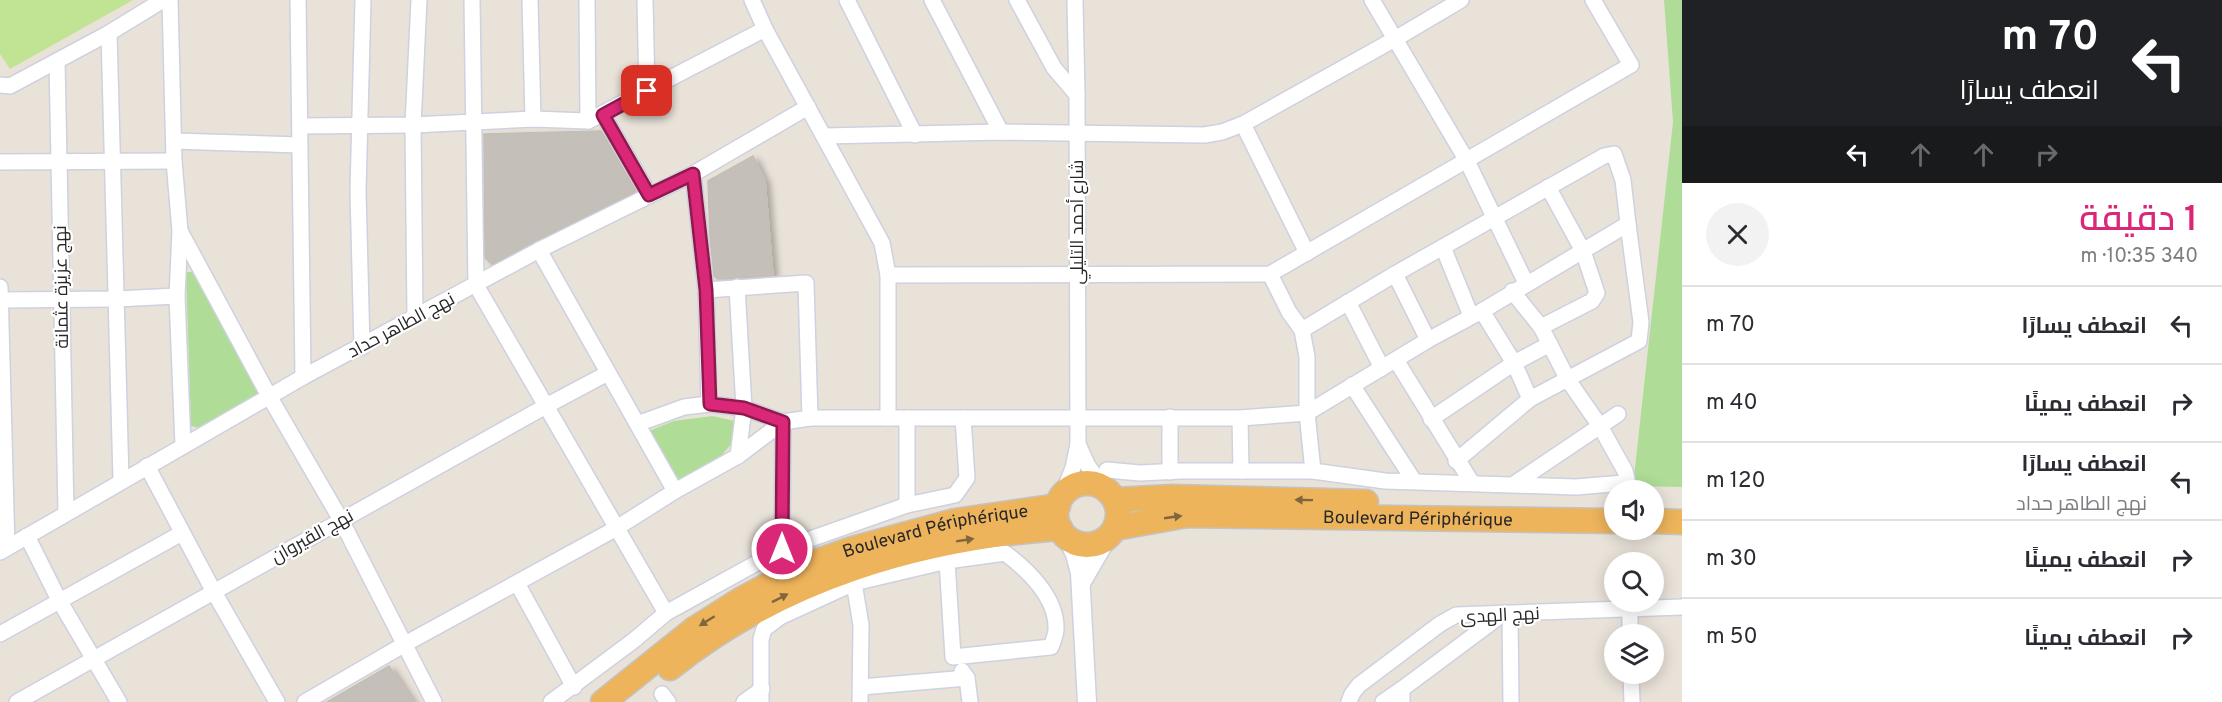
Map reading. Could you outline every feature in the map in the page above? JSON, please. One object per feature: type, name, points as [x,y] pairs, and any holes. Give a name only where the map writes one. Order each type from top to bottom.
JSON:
[{"type":"highway","name":"Boulevard Périphérique","points":[[1604,508],[1172,497],[1085,483],[1067,491],[1061,517],[1076,543],[1087,545],[1098,543],[1111,533],[1187,515],[1604,521]]},
{"type":"highway","points":[[1108,486],[1118,509],[1111,533]]},
{"type":"highway","points":[[1664,509],[1682,509]]},
{"type":"highway","name":"Boulevard Périphérique","points":[[603,702],[693,630],[742,599],[801,567],[852,549],[955,521],[1061,517]]},
{"type":"highway","name":"Boulevard Périphérique","points":[[628,702],[681,659],[748,614],[790,593],[890,556],[936,544],[1010,532],[1061,517]]},
{"type":"highway","points":[[1664,521],[1682,522]]},
{"type":"street","points":[[0,85],[10,86],[109,33],[163,0]]},
{"type":"street","points":[[170,0],[174,161],[180,231],[177,296],[183,445]]},
{"type":"street","points":[[297,0],[303,377]]},
{"type":"street","points":[[362,346],[358,191],[363,0]]},
{"type":"street","points":[[415,317],[413,125],[419,0]]},
{"type":"street","points":[[472,0],[476,285],[615,529],[666,613]]},
{"type":"street","points":[[530,0],[532,118]]},
{"type":"street","points":[[587,0],[588,121]]},
{"type":"street","points":[[645,0],[647,91]]},
{"type":"street","points":[[752,0],[765,29],[882,243],[888,275],[888,418]]},
{"type":"street","points":[[847,0],[915,135]]},
{"type":"street","points":[[932,0],[1001,132]]},
{"type":"street","points":[[1017,0],[1054,68],[1077,95]]},
{"type":"street","name":"شارع أحمد التليلي","points":[[1075,0],[1078,444]]},
{"type":"street","points":[[1372,0],[1467,161],[1526,283]]},
{"type":"street","points":[[825,136],[1001,132],[1204,135],[1222,132],[1244,124],[1461,0]]},
{"type":"street","points":[[888,275],[1270,274],[1631,65],[1593,0]]},
{"type":"street","points":[[300,126],[413,125],[532,118],[588,121],[765,29]]},
{"type":"street","points":[[109,33],[121,480]]},
{"type":"street","name":"نهج عزيزة عثمانة","points":[[57,61],[66,513]]},
{"type":"street","name":"نهج الطاهر حداد","points":[[3,550],[303,377],[539,250],[693,174],[808,107]]},
{"type":"street","points":[[603,115],[649,195]]},
{"type":"street","points":[[1244,124],[1307,253]]},
{"type":"street","points":[[174,141],[298,145]]},
{"type":"street","points":[[1302,330],[1548,187],[1604,156],[1614,154],[1623,180],[1641,321],[1639,341],[1530,399],[1456,460]]},
{"type":"street","points":[[0,162],[174,161]]},
{"type":"street","points":[[693,174],[706,290],[710,404]]},
{"type":"street","points":[[1541,327],[1594,298],[1597,292],[1583,251],[1548,187]]},
{"type":"street","points":[[637,424],[684,407],[710,404],[744,408],[783,422],[810,418],[1240,418],[1307,413],[1628,224]]},
{"type":"street","points":[[180,231],[269,396],[341,520],[434,702]]},
{"type":"street","points":[[1443,247],[1476,313],[1514,363],[1530,399]]},
{"type":"street","points":[[539,250],[675,491]]},
{"type":"street","points":[[1270,274],[1284,303],[1302,330],[1307,357],[1307,413],[1313,471]]},
{"type":"street","points":[[1395,274],[1428,340]]},
{"type":"street","points":[[706,290],[806,283],[810,418]]},
{"type":"street","points":[[737,287],[744,408],[738,456]]},
{"type":"street","points":[[1078,444],[1088,466],[1108,486],[1140,473],[1241,471],[1313,471],[1385,481],[1576,487],[1624,483],[1627,479],[1625,471],[1600,426],[1568,380],[1541,327],[1512,291]]},
{"type":"street","points":[[3,550],[0,294],[62,299],[177,296]]},
{"type":"street","points":[[1348,302],[1382,368]]},
{"type":"street","points":[[1431,419],[1514,363],[1550,344]]},
{"type":"street","points":[[1396,360],[1472,483]]},
{"type":"street","name":"نهج القيروان","points":[[17,702],[608,373]]},
{"type":"street","points":[[1352,386],[1414,481]]},
{"type":"street","points":[[1514,484],[1618,414]]},
{"type":"street","points":[[1170,417],[1170,472]]},
{"type":"street","points":[[907,418],[907,505]]},
{"type":"street","points":[[551,702],[574,687],[666,613],[782,549],[907,505],[955,495],[967,478],[963,418]]},
{"type":"street","points":[[1240,418],[1241,471]]},
{"type":"street","points":[[305,702],[405,644],[615,529],[675,491],[738,456],[783,422]]},
{"type":"street","points":[[782,549],[783,422]]},
{"type":"street","points":[[1078,444],[1061,517],[1078,563],[1081,584],[1087,702]]},
{"type":"street","points":[[147,466],[214,592],[277,702]]},
{"type":"street","points":[[0,634],[182,533]]},
{"type":"street","points":[[1081,584],[1111,533]]},
{"type":"street","points":[[27,537],[59,600],[119,702]]},
{"type":"street","points":[[744,702],[762,695],[761,639],[764,629],[780,617],[854,583],[947,561],[1005,553],[1017,562],[1041,588],[1053,607],[1057,627],[1051,646],[953,657]]},
{"type":"street","points":[[947,561],[953,657],[967,678],[970,702]]},
{"type":"street","points":[[517,583],[574,687]]},
{"type":"street","points":[[854,583],[861,626],[860,695],[967,678]]},
{"type":"street","name":"نهج الهدى","points":[[1664,608],[1682,607]]},
{"type":"street","name":"نهج الهدى","points":[[1349,702],[1359,686],[1440,624],[1456,615],[1604,610]]},
{"type":"street","points":[[1383,702],[1402,695],[1507,614]]},
{"type":"street","points":[[1507,614],[1511,702]]},
{"type":"street","points":[[1631,684],[1632,702]]},
{"type":"green space","points":[[0,0],[133,0],[10,69],[0,54]]},
{"type":"green space","points":[[1664,0],[1682,0],[1682,487],[1664,487],[1664,480],[1634,480],[1673,122]]},
{"type":"green space","points":[[186,272],[192,272],[260,392],[200,428],[191,426]]},
{"type":"green space","points":[[712,416],[735,421],[732,443],[722,455],[673,483],[649,431],[674,421]]},
{"type":"building","points":[[601,131],[636,191],[492,264],[485,258],[484,134]]},
{"type":"building","points":[[753,156],[765,181],[773,276],[718,279],[714,276],[710,237],[708,181]]},
{"type":"building","points":[[389,666],[413,702],[327,702]]},
{"type":"route","points":[[647,91],[603,115],[649,195],[693,174],[706,290],[710,404],[744,408],[783,422],[782,549]]}]
